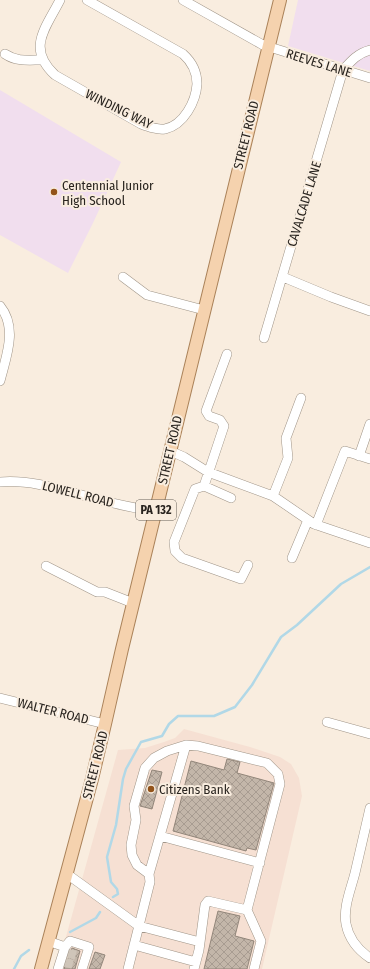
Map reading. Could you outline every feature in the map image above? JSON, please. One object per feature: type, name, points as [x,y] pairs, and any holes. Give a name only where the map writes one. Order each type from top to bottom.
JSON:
[{"type":"main road","name":"STREET ROAD","points":[[41,969],[68,874],[105,724],[133,603],[280,0]]},
{"type":"street","points":[[5,54],[16,59],[42,60],[40,46],[42,37],[60,0]]},
{"type":"street","name":"WINDING WAY","points":[[42,60],[54,75],[141,124],[165,129],[171,127],[188,112],[197,84],[196,74],[188,58],[87,0]]},
{"type":"street","name":"REEVES LANE","points":[[183,0],[268,47],[370,78]]},
{"type":"street","points":[[343,70],[362,52],[370,50]]},
{"type":"street","name":"CAVALCADE LANE","points":[[264,338],[343,70]]},
{"type":"street","points":[[123,277],[147,295],[204,310]]},
{"type":"street","points":[[283,277],[370,311]]},
{"type":"street","points":[[0,306],[6,315],[10,331],[10,342],[0,381]]},
{"type":"street","points":[[204,486],[224,426],[220,420],[208,416],[206,407],[227,354]]},
{"type":"street","points":[[273,496],[288,458],[286,438],[301,398]]},
{"type":"street","points":[[359,456],[370,424]]},
{"type":"street","points":[[170,451],[184,457],[208,472],[273,496],[316,525],[370,543]]},
{"type":"street","points":[[316,525],[345,451],[370,460]]},
{"type":"street","name":"LOWELL ROAD","points":[[0,482],[14,481],[34,483],[102,501],[155,512]]},
{"type":"street","points":[[231,498],[204,486],[195,489],[174,542],[175,551],[182,558],[241,579],[248,565]]},
{"type":"street","points":[[292,558],[308,520]]},
{"type":"street","points":[[46,566],[97,592],[105,592],[133,603]]},
{"type":"street","name":"WALTER ROAD","points":[[0,698],[105,724]]},
{"type":"street","points":[[327,722],[370,734]]},
{"type":"street","points":[[131,968],[134,946],[150,882],[149,874],[186,746]]},
{"type":"street","points":[[149,874],[137,865],[132,855],[130,845],[136,820],[134,806],[145,768],[154,758],[186,746],[198,746],[267,763],[278,774],[280,784],[247,910],[261,941],[254,969]]},
{"type":"street","points":[[370,808],[366,846],[348,900],[346,923],[356,946],[370,958]]},
{"type":"street","points":[[160,836],[260,863]]},
{"type":"street","points":[[68,874],[139,926],[200,942]]},
{"type":"street","points":[[134,946],[195,966],[205,906],[208,901],[247,910]]},
{"type":"street","points":[[48,941],[63,957],[70,941],[89,946],[82,957],[80,967]]},
{"type":"shaded area","points":[[298,0],[370,0],[370,71],[288,46]]},
{"type":"shaded area","name":"Centennial Junior High School","points":[[0,90],[121,162],[68,273],[0,235]]},
{"type":"shaded area","points":[[184,729],[280,757],[291,764],[299,778],[302,796],[262,969],[57,969],[118,750],[145,748],[164,742],[175,738]]},
{"type":"building","points":[[227,759],[240,762],[237,773],[274,783],[256,850],[247,848],[246,851],[173,831],[191,761],[224,770]]},
{"type":"building","name":"Citizens Bank","points":[[152,770],[162,772],[152,809],[140,806]]},
{"type":"building","points":[[218,911],[240,916],[235,936],[254,941],[247,969],[204,969]]},
{"type":"building","points":[[72,948],[80,951],[75,969],[64,969]]},
{"type":"building","points":[[95,952],[105,955],[100,969],[89,969]]},
{"type":"waterway","points":[[113,897],[118,894],[117,889],[111,882],[107,857],[116,825],[123,779],[126,769],[141,742],[162,736],[169,724],[178,716],[214,716],[235,707],[252,685],[281,637],[297,625],[341,584],[370,567]]},
{"type":"waterway","points":[[70,932],[96,918],[100,912]]},
{"type":"waterway","points":[[14,969],[21,956],[29,950]]},
{"type":"tunnel","points":[[67,953],[79,956]]},
{"type":"tunnel","points":[[64,962],[76,965]]},
{"type":"place","name":"Centennial Junior High School","points":[[54,192]]},
{"type":"place","name":"Citizens Bank","points":[[151,789]]}]
